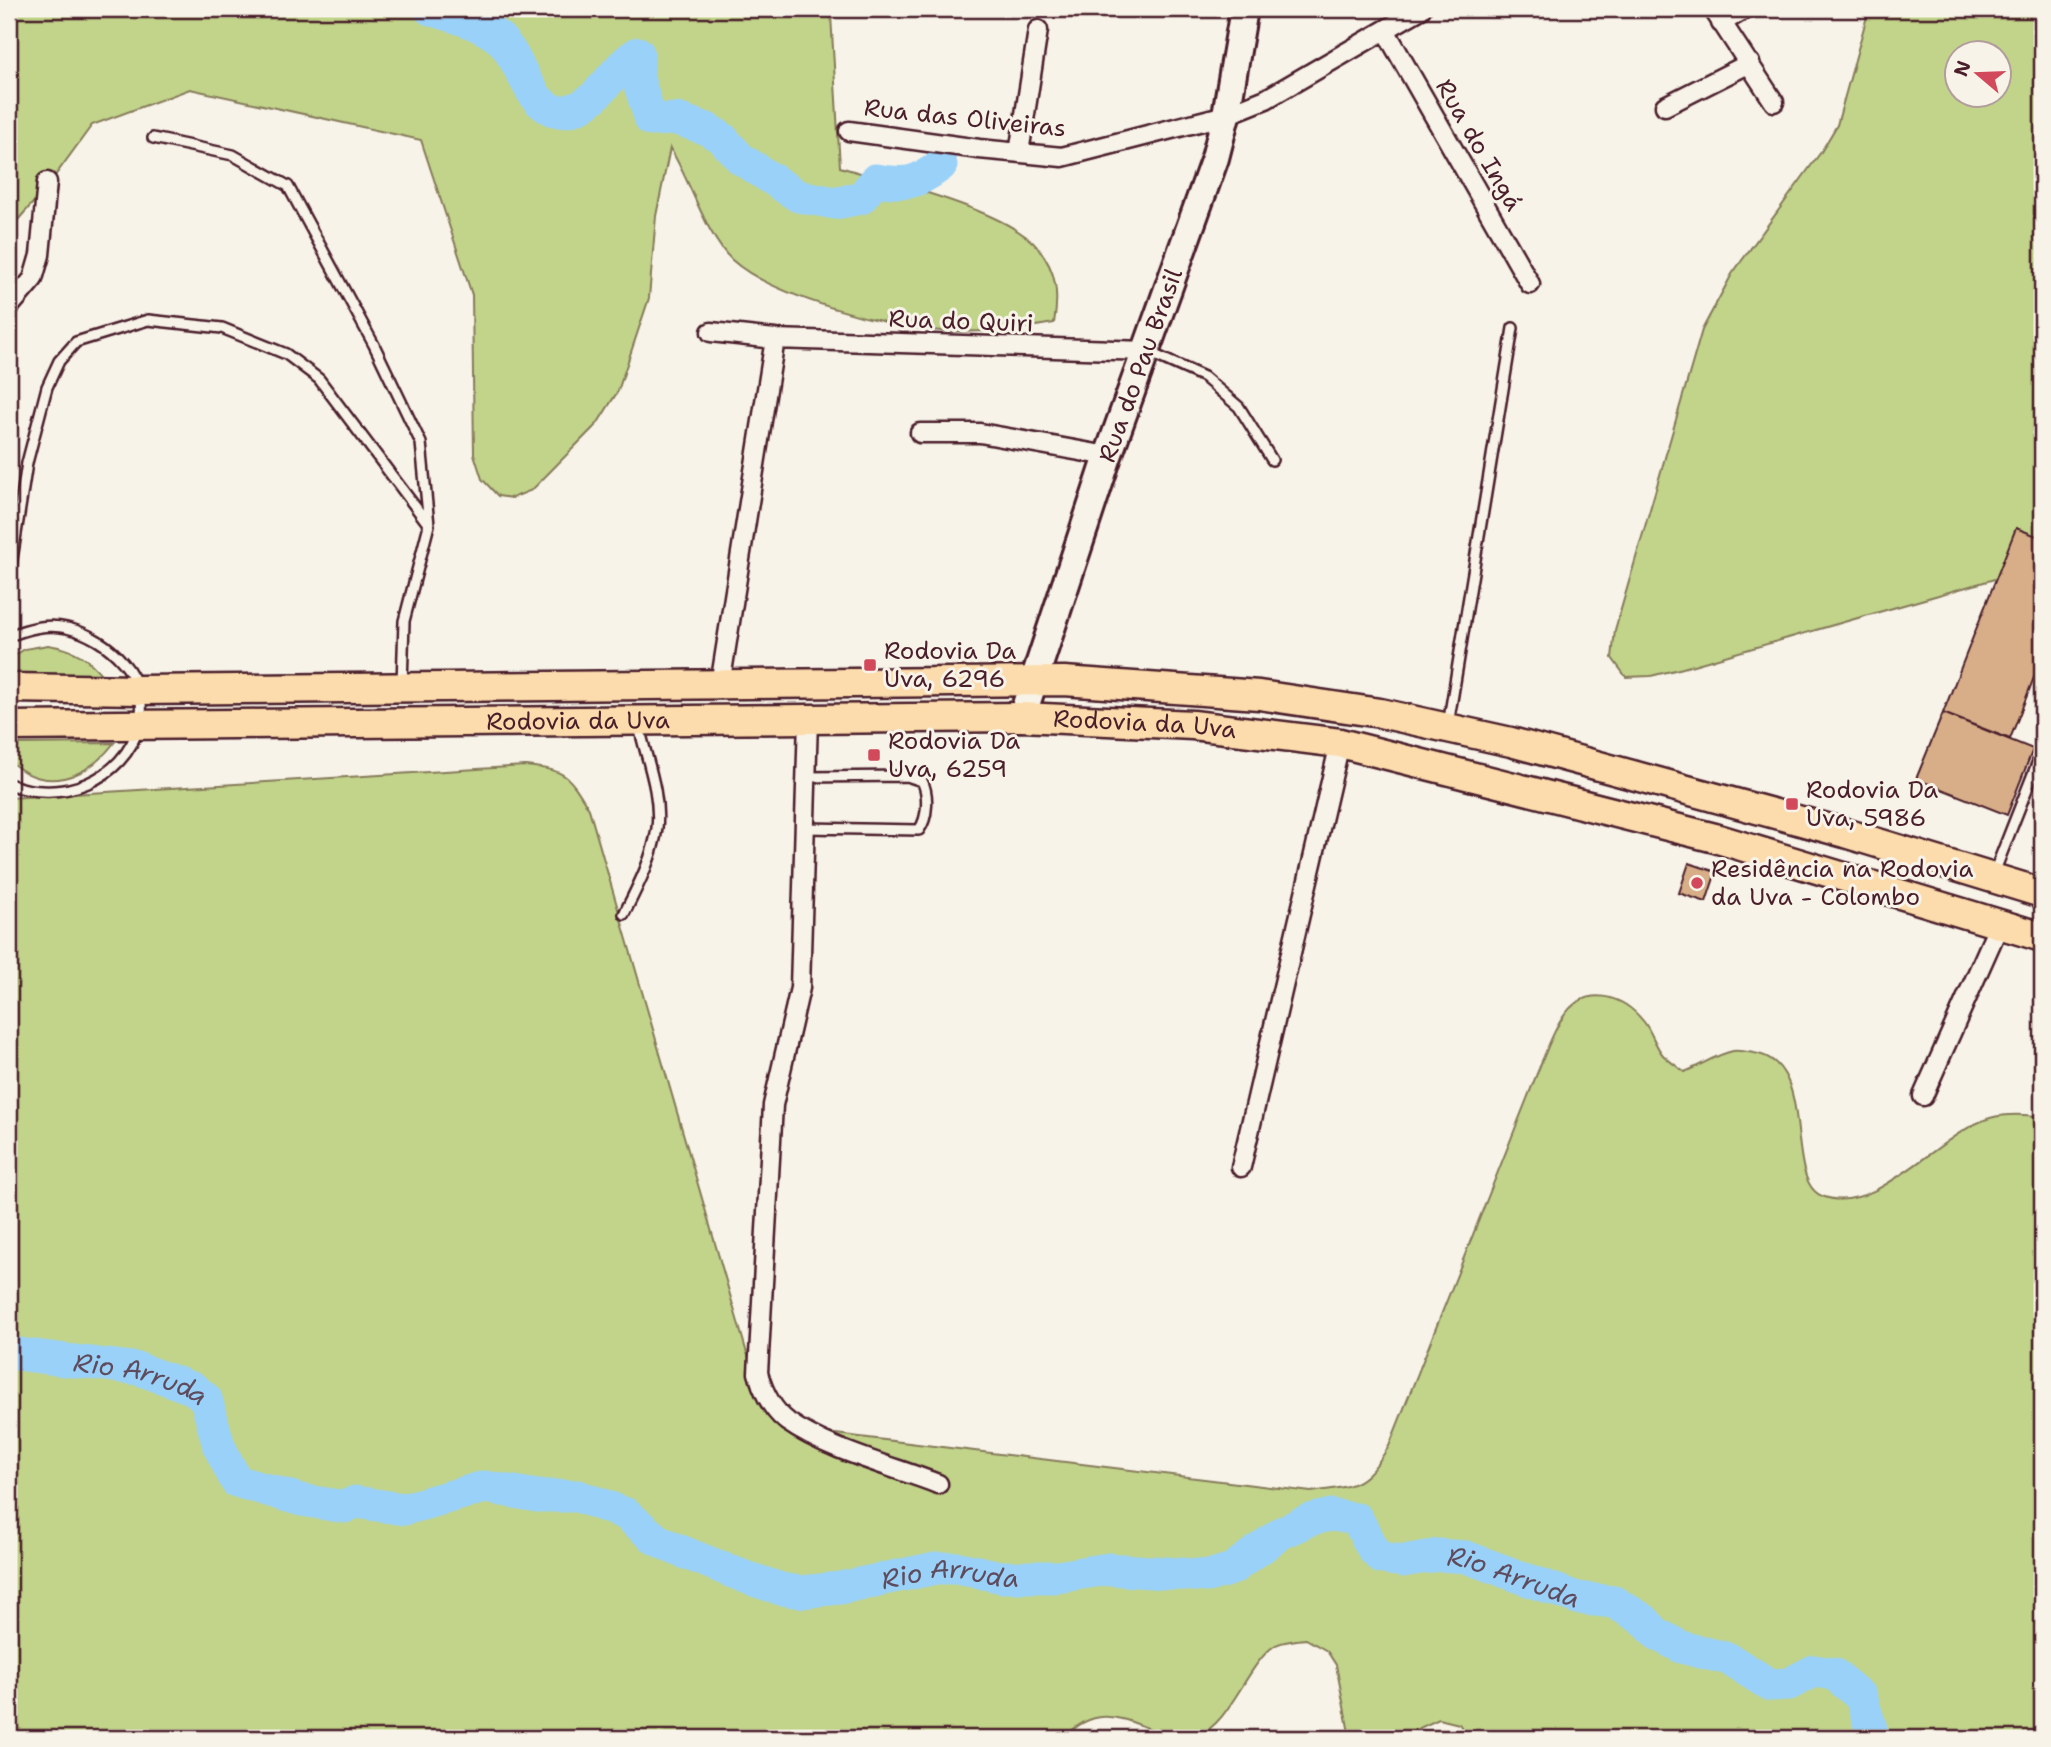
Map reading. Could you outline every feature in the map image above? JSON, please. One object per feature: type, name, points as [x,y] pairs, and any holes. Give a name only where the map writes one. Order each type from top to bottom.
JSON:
[{"type":"main road","name":"Rodovia da Uva","points":[[9,688],[139,690],[1032,682],[1145,684],[1259,695],[1447,727],[1845,833],[2042,893]]},
{"type":"main road","name":"Rodovia da Uva","points":[[9,726],[1021,717],[1193,725],[1340,743],[1714,838],[2042,937]]},
{"type":"street","name":"Rua do Pau Brasil","points":[[1021,717],[1108,456],[1215,158],[1226,115],[1244,9]]},
{"type":"street","name":"Rua das Oliveiras","points":[[849,131],[1062,157],[1226,115],[1266,99],[1421,9]]},
{"type":"street","points":[[1745,9],[1717,16],[1774,102]]},
{"type":"street","points":[[1019,153],[1038,30]]},
{"type":"street","name":"Rua do Ingá","points":[[1385,30],[1530,284]]},
{"type":"street","points":[[1664,106],[1749,63]]},
{"type":"street","points":[[9,307],[33,279],[40,256],[47,181]]},
{"type":"street","name":"Rua do Quiri","points":[[711,332],[775,340],[1146,351]]},
{"type":"street","points":[[720,685],[775,340]]},
{"type":"street","points":[[920,433],[980,433],[1108,456]]},
{"type":"street","points":[[808,719],[800,988],[772,1105],[758,1373],[764,1395],[786,1421],[814,1437],[938,1484]]},
{"type":"street","points":[[1241,1167],[1340,743]]},
{"type":"street","points":[[1923,1096],[1999,925]]},
{"type":"lane","points":[[153,138],[233,155],[288,186],[374,345],[421,443],[429,525],[404,621],[402,688]]},
{"type":"lane","points":[[9,579],[27,463],[47,387],[58,361],[76,342],[148,320],[222,328],[286,354],[319,379],[429,525]]},
{"type":"lane","points":[[1447,727],[1513,328]]},
{"type":"lane","points":[[1146,351],[1204,377],[1239,407],[1272,460]]},
{"type":"lane","points":[[9,636],[31,627],[65,627],[97,638],[122,660],[139,690],[139,725],[121,760],[89,785],[50,794],[9,784]]},
{"type":"lane","points":[[624,914],[642,878],[657,828],[656,798],[638,720]]},
{"type":"lane","points":[[1992,878],[2042,751]]},
{"type":"lane","points":[[805,828],[919,830],[924,823],[927,789],[922,781],[907,776],[806,777]]},
{"type":"green space","points":[[9,9],[862,9],[831,15],[840,167],[946,199],[1001,221],[1023,234],[1038,248],[1053,274],[1056,293],[1054,323],[984,331],[919,328],[832,308],[775,286],[751,274],[723,250],[706,222],[670,148],[656,216],[649,298],[618,391],[597,424],[532,490],[512,498],[498,496],[482,479],[474,454],[472,295],[421,140],[190,89],[92,125],[46,188],[9,230]]},
{"type":"green space","points":[[1869,9],[2042,9],[2042,574],[1998,578],[1683,668],[1651,676],[1626,677],[1612,658],[1615,630],[1702,330],[1732,274],[1821,152],[1837,125]]},
{"type":"green space","points":[[48,645],[80,655],[105,679],[9,680],[9,659],[25,649]]},
{"type":"green space","points":[[114,743],[91,765],[65,778],[37,777],[23,771],[9,760],[9,744]]},
{"type":"green space","points":[[525,766],[549,769],[564,776],[576,788],[589,809],[746,1350],[760,1388],[811,1431],[1311,1492],[1358,1482],[1373,1469],[1389,1446],[1554,1033],[1572,1007],[1592,997],[1615,999],[1635,1012],[1647,1026],[1663,1055],[1684,1072],[1733,1051],[1754,1053],[1774,1061],[1786,1077],[1793,1098],[1804,1168],[1810,1186],[1822,1196],[1842,1200],[1863,1195],[1885,1185],[1970,1127],[1990,1118],[2003,1115],[2042,1117],[2042,1738],[1469,1738],[1459,1724],[1439,1719],[1398,1738],[1350,1738],[1336,1665],[1327,1651],[1306,1639],[1274,1646],[1264,1655],[1219,1719],[1198,1735],[1163,1733],[1114,1717],[1098,1717],[1081,1723],[1064,1738],[9,1738],[9,798]]},
{"type":"building","points":[[2016,528],[2042,538],[2042,657],[2010,739],[1943,713]]},
{"type":"building","points":[[1943,713],[2033,749],[2007,815],[1916,779]]},
{"type":"building","name":"Residência na Rodovia da Uva - Colombo","points":[[1689,863],[1716,872],[1706,902],[1679,893]]},
{"type":"waterway","points":[[430,9],[475,24],[499,38],[508,48],[539,101],[550,109],[563,111],[588,102],[638,53],[638,79],[651,120],[677,119],[707,129],[722,138],[741,159],[798,196],[835,203],[861,198],[876,180],[911,182],[941,165]]},
{"type":"waterway","name":"Rio Arruda","points":[[9,1353],[139,1369],[194,1389],[206,1399],[219,1446],[236,1481],[301,1500],[345,1507],[355,1502],[404,1509],[485,1487],[537,1496],[578,1496],[626,1514],[656,1539],[673,1548],[745,1577],[781,1589],[801,1592],[840,1588],[936,1568],[960,1568],[1001,1577],[1057,1577],[1108,1569],[1208,1576],[1232,1569],[1283,1532],[1309,1520],[1331,1515],[1357,1519],[1373,1549],[1382,1558],[1403,1561],[1439,1555],[1466,1557],[1577,1598],[1614,1602],[1644,1620],[1657,1634],[1681,1647],[1729,1659],[1770,1685],[1789,1684],[1814,1671],[1834,1674],[1861,1697],[1874,1738]]},
{"type":"place","name":"Rodovia Da Uva, 6296","points":[[870,665]]},
{"type":"place","name":"Rodovia Da Uva, 6259","points":[[874,755]]},
{"type":"place","name":"Rodovia Da Uva, 5986","points":[[1792,804]]},
{"type":"place","name":"Residência na Rodovia da Uva - Colombo","points":[[1697,883]]}]
